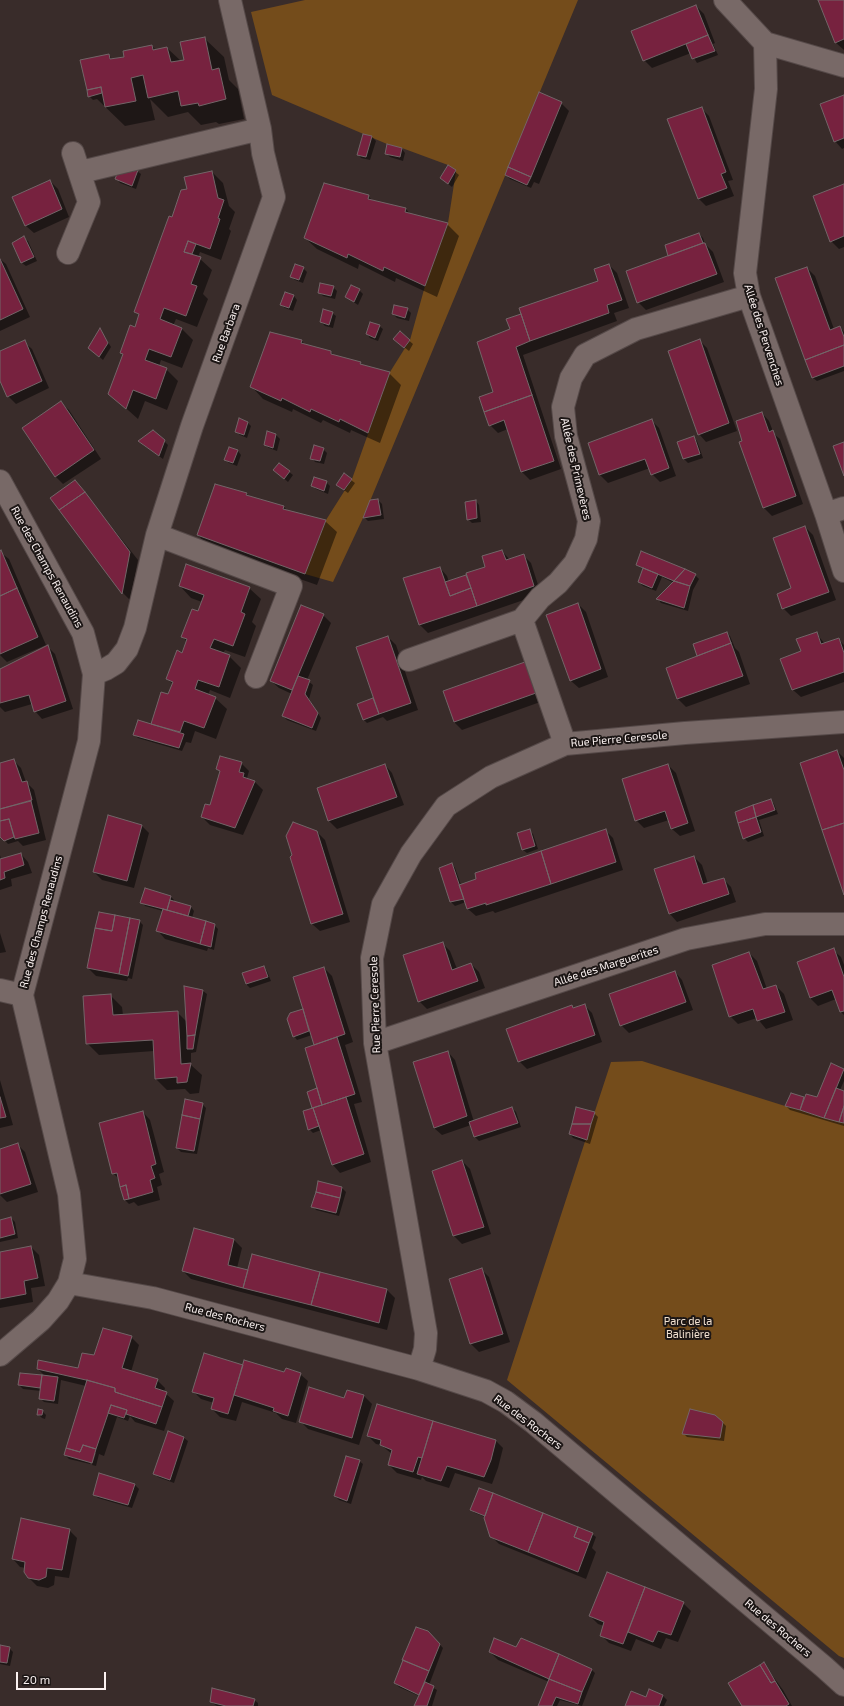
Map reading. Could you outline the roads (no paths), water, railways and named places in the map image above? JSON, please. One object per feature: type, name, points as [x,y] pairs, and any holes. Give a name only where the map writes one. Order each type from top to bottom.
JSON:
[{"type":"street","name":"Rue Barbara","points":[[94,674],[106,669],[116,662],[127,649],[135,628],[157,535],[192,426],[274,197],[230,0]]},
{"type":"street","points":[[725,0],[766,43],[844,66]]},
{"type":"street","name":"Allée des Pervenches","points":[[766,43],[766,89],[745,273],[749,296],[835,511],[844,571]]},
{"type":"street","points":[[68,253],[90,202],[77,163],[260,130]]},
{"type":"street","name":"Allée des Primevères","points":[[522,620],[540,598],[558,583],[575,563],[586,539],[589,521],[566,436],[563,407],[571,378],[585,356],[636,329],[749,296]]},
{"type":"street","name":"Rue des Champs Renaudins","points":[[0,481],[83,633],[94,674],[89,741],[22,995],[69,1194],[74,1259],[69,1283],[58,1301],[40,1320],[0,1355]]},
{"type":"street","points":[[157,535],[291,586],[256,677]]},
{"type":"street","points":[[409,660],[522,620],[566,744]]},
{"type":"street","name":"Rue Pierre Ceresole","points":[[419,1369],[425,1349],[426,1333],[375,1043],[372,958],[383,904],[411,854],[446,806],[491,776],[566,744],[685,733],[844,722]]},
{"type":"street","name":"Allée des Marguerites","points":[[375,1043],[686,939],[765,924],[844,924]]},
{"type":"street","points":[[0,990],[22,995]]},
{"type":"street","name":"Rue des Rochers","points":[[69,1283],[153,1298],[419,1369],[486,1391],[506,1402],[533,1422],[844,1685]]},
{"type":"park label","name":"Parc de la Balinière","points":[[688,1327]]}]
